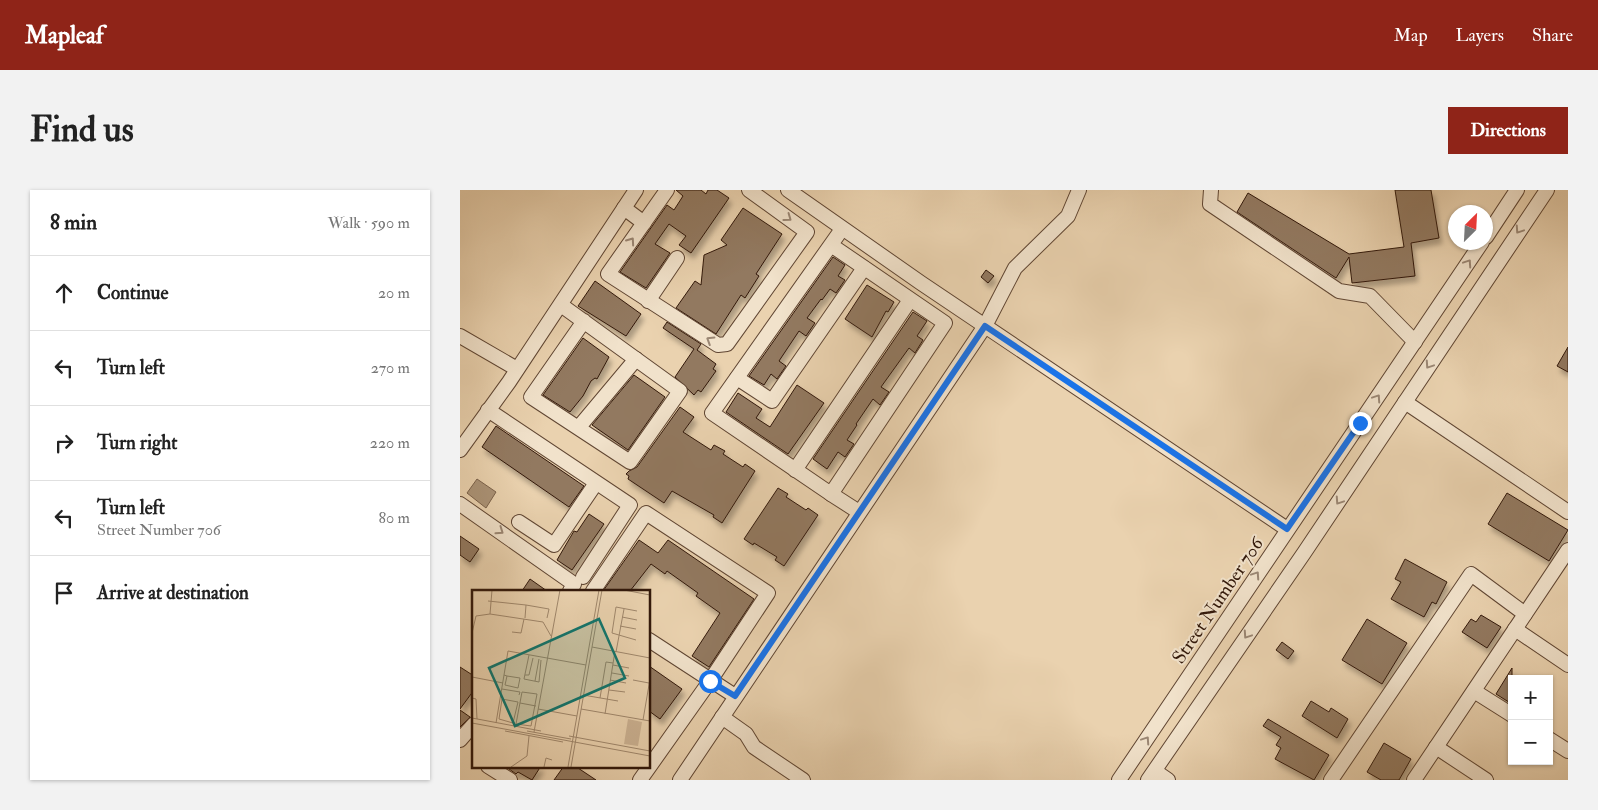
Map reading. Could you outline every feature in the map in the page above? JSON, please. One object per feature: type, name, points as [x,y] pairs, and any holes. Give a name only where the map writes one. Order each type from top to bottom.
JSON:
[{"type":"street","points":[[460,450],[561,305],[636,190]]},
{"type":"street","points":[[667,190],[608,274],[718,345],[727,344],[808,232],[749,190]]},
{"type":"street","points":[[788,190],[842,229],[1287,529]]},
{"type":"street","points":[[680,780],[985,326],[1015,268],[1068,216],[1079,190]]},
{"type":"street","points":[[1211,190],[1210,204],[1339,291],[1370,296],[1415,342]]},
{"type":"street","points":[[1493,226],[1517,190]]},
{"type":"street","points":[[1168,780],[1151,775],[1547,190]]},
{"type":"street","points":[[624,208],[644,222]]},
{"type":"street","points":[[842,229],[712,413],[859,512]]},
{"type":"street","points":[[831,245],[945,323],[831,494]]},
{"type":"street","name":"Street Number 706","points":[[1119,780],[1477,250]]},
{"type":"street","points":[[648,301],[677,258]]},
{"type":"street","points":[[737,378],[772,401],[864,268]]},
{"type":"street","points":[[795,470],[910,300]]},
{"type":"street","points":[[561,305],[584,321],[680,391],[630,462],[532,396],[584,321]]},
{"type":"street","points":[[460,336],[517,370]]},
{"type":"street","points":[[579,427],[636,359]]},
{"type":"street","points":[[1405,402],[1568,512]]},
{"type":"street","points":[[488,410],[630,505],[583,577]]},
{"type":"street","points":[[520,522],[554,545],[596,483]]},
{"type":"street","points":[[460,504],[574,584],[571,590]]},
{"type":"street","points":[[594,590],[646,514],[768,593],[710,681],[650,766]]},
{"type":"street","points":[[1414,780],[1568,550]]},
{"type":"street","points":[[1331,780],[1471,574],[1525,614]]},
{"type":"street","points":[[1515,629],[1568,665]]},
{"type":"street","points":[[650,641],[735,696]]},
{"type":"street","points":[[1474,690],[1508,712]]},
{"type":"street","points":[[722,717],[746,734],[754,747],[803,780]]},
{"type":"street","points":[[460,740],[472,726]]},
{"type":"street","points":[[1553,742],[1568,752]]},
{"type":"street","points":[[1436,747],[1486,780]]},
{"type":"street","points":[[491,768],[510,780]]},
{"type":"street","points":[[640,780],[648,768]]},
{"type":"shaded area","points":[[477,479],[496,492],[486,508],[467,493]]},
{"type":"building","points":[[676,190],[701,190],[706,194],[708,190],[717,190],[729,198],[691,253],[679,245],[686,236],[669,224],[655,244],[670,253],[646,288],[620,272],[667,205],[674,210],[683,196]]},
{"type":"building","points":[[1395,190],[1431,190],[1439,238],[1411,243],[1415,276],[1352,283],[1349,257],[1336,278],[1237,212],[1248,193],[1349,254],[1404,247]]},
{"type":"building","points":[[743,208],[782,234],[756,274],[759,276],[745,298],[741,295],[716,334],[676,308],[695,281],[701,285],[704,255],[727,245],[721,240]]},
{"type":"building","points":[[833,257],[845,265],[838,276],[845,280],[836,293],[830,289],[807,318],[815,323],[806,336],[799,331],[779,361],[786,366],[777,379],[771,374],[764,385],[749,376]]},
{"type":"building","points":[[986,270],[994,276],[988,283],[981,277]]},
{"type":"building","points":[[595,281],[641,314],[626,336],[578,306]]},
{"type":"building","points":[[867,285],[894,302],[888,312],[886,311],[872,337],[845,319]]},
{"type":"building","points":[[913,312],[927,321],[917,336],[923,340],[915,353],[909,348],[881,387],[889,392],[880,405],[873,399],[856,424],[847,440],[854,444],[845,457],[838,452],[827,469],[813,459]]},
{"type":"building","points":[[667,322],[701,344],[697,350],[716,364],[713,369],[716,371],[701,392],[698,390],[694,395],[675,377],[694,349],[663,328]]},
{"type":"building","points":[[583,338],[609,357],[597,379],[595,378],[591,381],[583,396],[570,412],[543,395]]},
{"type":"building","points":[[1568,347],[1568,372],[1557,366]]},
{"type":"building","points":[[634,375],[665,397],[628,450],[592,425]]},
{"type":"building","points":[[797,385],[824,403],[788,454],[726,412],[738,393],[762,409],[756,418],[770,427]]},
{"type":"building","points":[[680,407],[694,417],[683,432],[711,450],[714,445],[725,451],[723,454],[743,467],[745,464],[755,471],[722,523],[713,517],[714,515],[672,491],[664,503],[628,479],[629,476],[626,474],[637,467]]},
{"type":"building","points":[[496,426],[584,486],[569,507],[482,447]]},
{"type":"building","points":[[778,488],[788,494],[786,497],[806,510],[808,508],[818,515],[784,566],[775,560],[777,557],[744,539]]},
{"type":"building","points":[[1507,493],[1568,530],[1549,561],[1488,524]]},
{"type":"building","points":[[589,514],[604,524],[572,570],[557,560],[574,531],[577,532]]},
{"type":"building","points":[[460,536],[479,549],[470,562],[460,555]]},
{"type":"building","points":[[639,540],[658,553],[668,540],[754,599],[709,667],[692,656],[720,613],[696,596],[698,593],[667,571],[665,574],[651,564],[631,590],[604,590]]},
{"type":"building","points":[[1405,559],[1447,582],[1436,604],[1432,602],[1424,617],[1391,599],[1401,582],[1395,579]]},
{"type":"building","points":[[530,579],[546,590],[523,590]]},
{"type":"building","points":[[1481,615],[1501,627],[1487,648],[1462,632],[1471,619],[1476,622]]},
{"type":"building","points":[[1367,619],[1407,643],[1382,684],[1342,660]]},
{"type":"building","points":[[1282,642],[1294,651],[1288,659],[1276,650]]},
{"type":"building","points":[[460,667],[472,675],[472,693],[460,709]]},
{"type":"building","points":[[650,667],[682,689],[660,719],[650,712]]},
{"type":"building","points":[[1512,668],[1512,675],[1508,675],[1508,702],[1496,694]]},
{"type":"building","points":[[1311,701],[1329,712],[1331,708],[1348,719],[1337,738],[1302,716]]},
{"type":"building","points":[[460,710],[470,717],[460,727]]},
{"type":"building","points":[[1268,719],[1329,755],[1314,780],[1275,759],[1281,748],[1276,745],[1281,737],[1263,726]]},
{"type":"building","points":[[1384,743],[1411,759],[1399,780],[1381,780],[1367,772]]},
{"type":"building","points":[[508,768],[540,768],[532,780],[518,772],[516,774]]},
{"type":"building","points":[[563,768],[578,768],[596,780],[554,780]]},
{"type":"route","points":[[710,681],[735,696],[985,326],[1287,529],[1360,423]]}]
